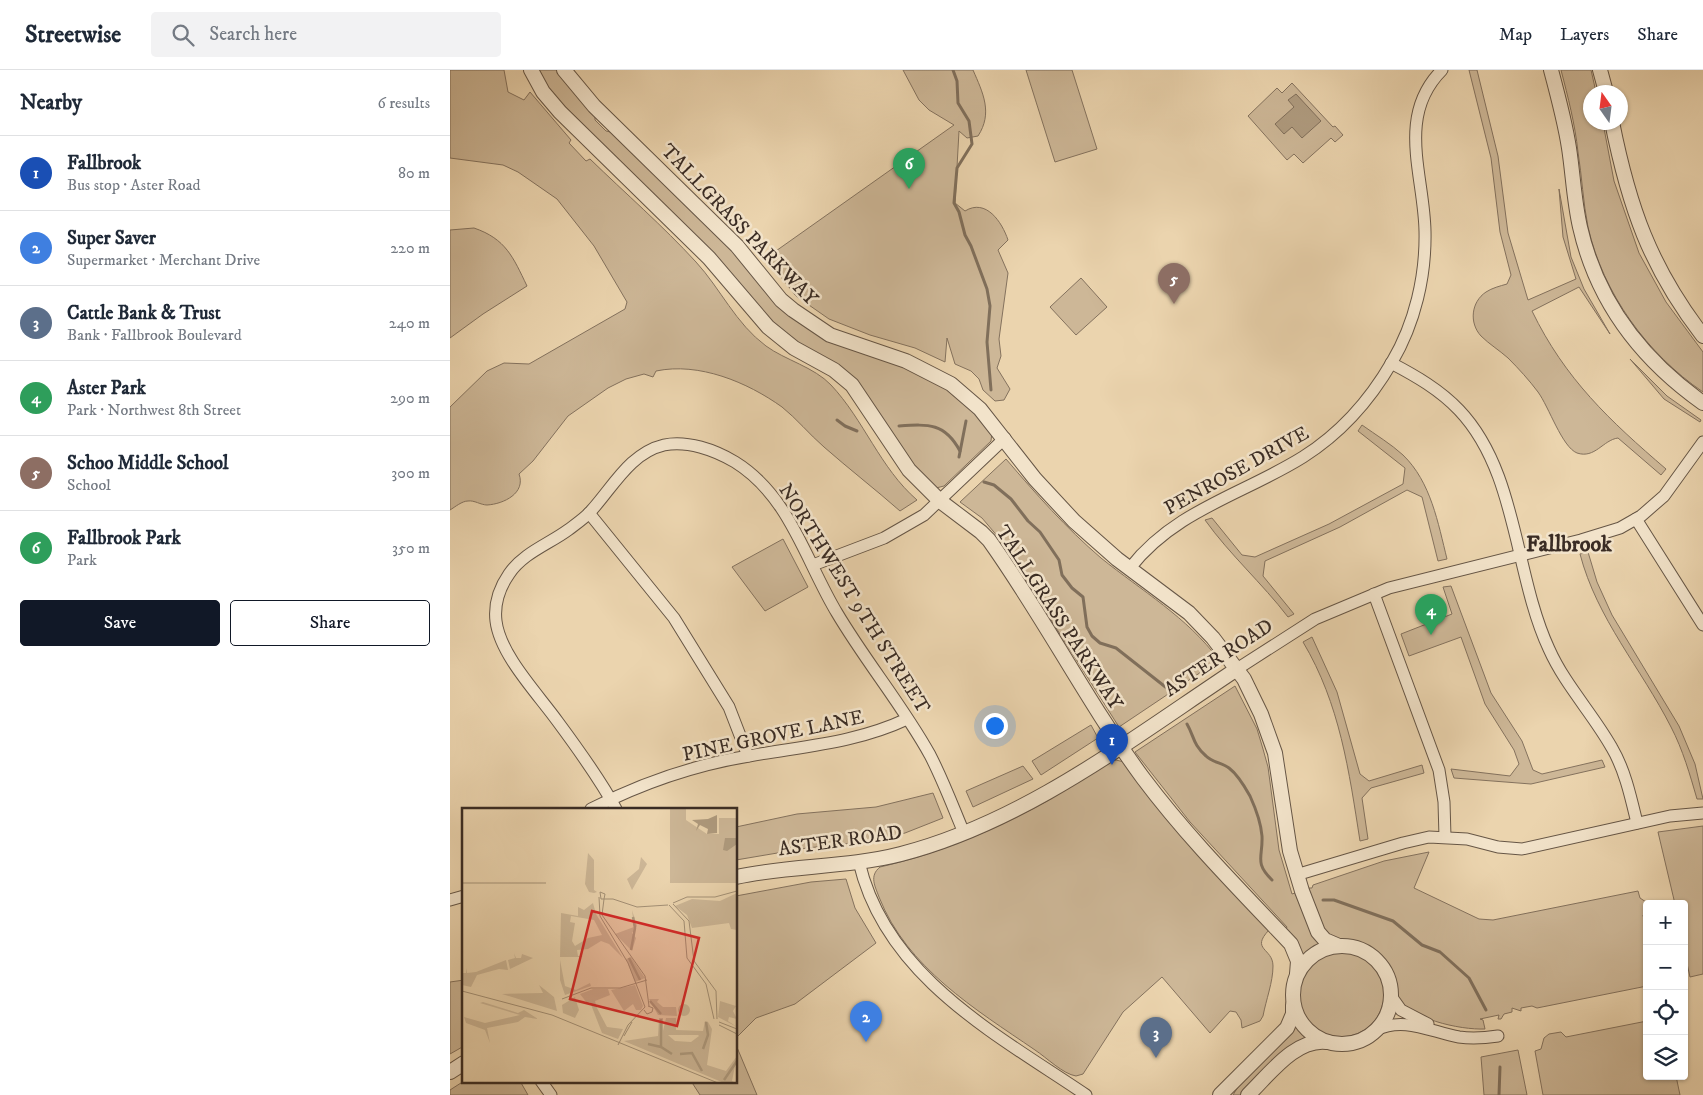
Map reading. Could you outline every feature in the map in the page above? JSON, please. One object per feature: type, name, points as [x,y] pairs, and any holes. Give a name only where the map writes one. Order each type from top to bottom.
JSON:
[{"type":"street","name":"TALLGRASS PARKWAY","points":[[531,70],[543,92],[560,112],[709,258],[768,327],[794,348],[834,370],[852,385],[905,464],[940,501],[989,540],[1142,776],[1190,835],[1291,944],[1298,961],[1297,974]]},
{"type":"street","name":"TALLGRASS PARKWAY","points":[[564,70],[589,101],[731,239],[781,300],[830,336],[906,361],[935,374],[980,409],[1036,479],[1074,521],[1130,568],[1174,600],[1202,625],[1237,669],[1255,699],[1275,753],[1285,826],[1296,875],[1318,932],[1324,940],[1339,946]]},
{"type":"street","name":"PENROSE DRIVE","points":[[1130,568],[1148,546],[1180,521],[1294,462],[1330,438],[1351,420],[1391,363],[1408,329],[1423,271],[1425,231],[1414,150],[1415,125],[1424,95],[1442,70]]},
{"type":"street","points":[[1552,70],[1569,147],[1579,225],[1601,287],[1619,320],[1642,351],[1669,378],[1703,403]]},
{"type":"street","points":[[1600,70],[1604,85]]},
{"type":"street","points":[[1614,130],[1628,195],[1650,252],[1682,309],[1703,336]]},
{"type":"street","points":[[1391,363],[1437,391],[1461,412],[1478,434],[1498,475],[1533,607],[1549,650],[1561,674],[1613,749],[1621,768],[1637,823]]},
{"type":"street","points":[[813,565],[884,538],[924,515],[1005,438]]},
{"type":"street","name":"ASTER ROAD","points":[[738,877],[785,868],[859,862],[909,852],[964,833],[1047,793],[1315,619],[1374,594],[1405,584],[1607,533],[1636,519],[1672,487],[1703,442]]},
{"type":"street","name":"NORTHWEST 9TH STREET","points":[[613,804],[504,647],[496,621],[496,605],[500,589],[509,573],[519,561],[558,537],[589,513],[629,466],[641,456],[665,445],[690,445],[714,452],[736,463],[760,482],[786,515],[836,611],[907,719],[940,775],[964,833]]},
{"type":"street","points":[[589,513],[674,618],[729,707],[748,756]]},
{"type":"street","points":[[1636,519],[1703,625]]},
{"type":"street","points":[[1374,594],[1436,758],[1443,795],[1445,837]]},
{"type":"street","name":"PINE GROVE LANE","points":[[595,808],[613,804],[681,772],[748,756],[850,740],[880,731],[907,719]]},
{"type":"street","points":[[1296,875],[1403,843],[1445,837],[1522,849],[1670,816],[1703,813]]},
{"type":"street","points":[[859,862],[879,917],[906,956],[931,984],[958,1008],[1086,1095]]},
{"type":"street","points":[[1220,1095],[1287,1028],[1293,1014],[1293,992],[1297,974],[1314,954],[1339,946],[1365,951],[1380,962],[1389,978],[1392,996],[1397,1005],[1407,1014],[1452,1036]]},
{"type":"street","points":[[1248,1095],[1302,1046],[1316,1041],[1352,1043],[1369,1036],[1376,1030],[1387,1014],[1392,996]]},
{"type":"street","points":[[1294,1002],[1299,1018],[1310,1032],[1334,1043]]},
{"type":"street","points":[[1376,1030],[1388,1025],[1403,1024],[1452,1036],[1480,1038],[1498,1036]]},
{"type":"street","points":[[450,1072],[462,1065]]},
{"type":"street","points":[[542,1082],[551,1095]]},
{"type":"shaded area","points":[[450,70],[504,70],[508,92],[524,100],[530,92],[571,140],[569,143],[586,161],[590,159],[696,262],[737,317],[755,337],[774,351],[816,373],[831,385],[853,413],[882,459],[917,500],[900,511],[824,447],[793,416],[754,390],[722,376],[689,369],[672,369],[656,371],[653,377],[644,374],[626,379],[608,388],[568,416],[533,461],[519,474],[519,487],[506,500],[487,505],[466,501],[450,510],[450,407],[487,371],[504,363],[529,364],[625,309],[627,302],[594,246],[557,199],[518,172],[503,165],[450,158]]},
{"type":"shaded area","points":[[538,70],[559,70],[595,116],[595,120],[606,131],[615,133],[731,247],[779,305],[947,388],[964,402],[992,432],[991,441],[944,486],[936,488],[911,465],[874,409],[803,347],[776,328],[600,146],[599,140],[553,95]]},
{"type":"shaded area","points":[[903,70],[973,70],[983,95],[986,111],[983,128],[978,136],[967,138],[959,131],[955,203],[965,211],[980,208],[992,214],[1002,226],[1008,240],[998,250],[1008,273],[999,339],[1001,356],[997,368],[1010,389],[1004,400],[995,401],[983,390],[979,379],[971,371],[955,364],[947,338],[945,362],[915,348],[870,335],[829,319],[796,296],[766,258],[954,125],[929,110],[919,100]]},
{"type":"shaded area","points":[[1026,70],[1072,70],[1097,149],[1055,162]]},
{"type":"shaded area","points":[[1469,70],[1477,70],[1498,156],[1508,233],[1528,300],[1576,279],[1563,237],[1559,189],[1571,257],[1584,289],[1610,334],[1579,287],[1532,311],[1559,358],[1574,378],[1590,398],[1626,434],[1666,469],[1661,475],[1618,438],[1589,453],[1577,453],[1571,449],[1535,388],[1508,358],[1477,331],[1473,313],[1477,301],[1488,291],[1507,284],[1511,275],[1500,232],[1491,158]]},
{"type":"shaded area","points":[[1561,70],[1591,70],[1594,85],[1583,85],[1583,130],[1604,130],[1614,181],[1639,253],[1666,302],[1703,352],[1703,392],[1683,377],[1646,340],[1630,320],[1604,275],[1588,227],[1569,100]]},
{"type":"shaded area","points":[[1292,83],[1333,127],[1335,126],[1343,135],[1335,142],[1331,138],[1303,163],[1294,154],[1287,160],[1248,116],[1277,88],[1282,93]]},
{"type":"shaded area","points":[[1296,94],[1321,121],[1302,138],[1292,127],[1284,134],[1275,124],[1294,107],[1288,100]]},
{"type":"shaded area","points":[[474,228],[494,238],[507,250],[527,286],[450,338],[450,230]]},
{"type":"shaded area","points":[[1081,278],[1107,307],[1076,335],[1050,307]]},
{"type":"shaded area","points":[[1630,359],[1667,396],[1701,420],[1700,422],[1664,399]]},
{"type":"shaded area","points":[[1362,425],[1403,455],[1413,466],[1427,490],[1447,559],[1438,561],[1422,497],[1407,490],[1340,527],[1265,561],[1263,576],[1294,614],[1288,617],[1205,520],[1212,518],[1242,555],[1255,557],[1329,524],[1403,484],[1405,468],[1358,431]]},
{"type":"shaded area","points":[[1006,459],[1063,523],[1101,558],[1163,605],[1193,631],[1219,660],[1119,727],[999,538],[982,518],[960,502]]},
{"type":"shaded area","points":[[783,539],[808,587],[765,611],[732,567]]},
{"type":"shaded area","points":[[1588,552],[1597,582],[1612,615],[1679,726],[1695,764],[1703,799],[1697,799],[1683,754],[1671,727],[1608,622],[1597,600],[1580,554]]},
{"type":"shaded area","points":[[1451,586],[1491,693],[1522,741],[1533,770],[1542,774],[1602,760],[1605,767],[1531,784],[1454,778],[1451,769],[1510,776],[1519,764],[1514,750],[1485,704],[1461,637],[1409,656],[1401,634],[1452,614],[1443,587]]},
{"type":"shaded area","points":[[1312,637],[1337,692],[1360,774],[1369,781],[1422,765],[1424,773],[1371,788],[1362,798],[1368,839],[1360,841],[1352,789],[1341,738],[1326,689],[1316,665],[1303,642]]},
{"type":"shaded area","points":[[1235,686],[1257,729],[1268,767],[1279,850],[1292,894],[1295,893],[1313,937],[1320,943],[1304,955],[1286,929],[1287,927],[1190,822],[1135,752]]},
{"type":"shaded area","points":[[1091,725],[1098,738],[1041,775],[1032,761]]},
{"type":"shaded area","points":[[1116,760],[1124,762],[1269,930],[1264,937],[1262,945],[1272,960],[1273,972],[1263,1016],[1260,1021],[1242,1028],[1241,1020],[1236,1012],[1230,1011],[1210,1033],[1162,977],[1123,1012],[1083,1074],[1076,1076],[1060,1069],[989,1019],[945,985],[925,966],[891,922],[879,897],[874,878],[880,867],[945,848],[1007,822],[1047,801],[1080,778]]},
{"type":"shaded area","points":[[1023,766],[1033,779],[973,807],[966,791]]},
{"type":"shaded area","points":[[933,793],[943,818],[905,833],[872,841],[807,848],[738,860],[738,827],[797,814],[876,807]]},
{"type":"shaded area","points":[[1703,826],[1703,974],[1690,977],[1688,968],[1688,900],[1674,900],[1658,832]]},
{"type":"shaded area","points":[[1429,852],[1414,888],[1479,919],[1493,920],[1638,891],[1640,898],[1643,900],[1643,987],[1537,1008],[1532,1006],[1521,1008],[1521,1011],[1512,1008],[1512,1012],[1504,1014],[1501,1019],[1498,1019],[1499,1015],[1480,1019],[1483,1020],[1485,1029],[1449,1025],[1423,1017],[1411,1011],[1396,995],[1387,965],[1378,954],[1363,946],[1332,938],[1323,932],[1316,917],[1308,888],[1384,861]]},
{"type":"shaded area","points":[[846,879],[855,908],[876,943],[795,1004],[756,1018],[738,1036],[738,896],[811,882]]},
{"type":"shaded area","points":[[1341,951],[1357,954],[1365,958],[1377,970],[1381,978],[1384,994],[1381,1010],[1377,1018],[1365,1030],[1357,1034],[1341,1037],[1325,1034],[1317,1030],[1305,1018],[1301,1010],[1298,994],[1301,978],[1305,970],[1317,958],[1325,954]]},
{"type":"shaded area","points":[[462,980],[462,1047],[450,1054],[450,982]]},
{"type":"shaded area","points":[[1643,1022],[1643,1080],[1677,1080],[1680,1095],[1543,1095],[1535,1051],[1541,1049],[1544,1038],[1549,1034],[1561,1032],[1566,1037]]},
{"type":"shaded area","points":[[1297,1026],[1306,1037],[1299,1041],[1240,1095],[1233,1095],[1244,1077]]},
{"type":"shaded area","points":[[738,1050],[757,1095],[700,1095],[692,1082],[738,1082]]},
{"type":"shaded area","points":[[1518,1050],[1527,1095],[1484,1095],[1481,1057]]},
{"type":"shaded area","points":[[462,1082],[521,1082],[528,1095],[450,1095],[450,1090]]},
{"type":"waterway","points":[[953,70],[957,81],[958,103],[969,121],[972,144],[957,168],[954,203],[987,289],[990,306],[987,342],[991,390]]},
{"type":"waterway","points":[[837,420],[857,431]]},
{"type":"waterway","points":[[959,457],[966,421]]},
{"type":"waterway","points":[[899,426],[919,425],[935,427],[948,435],[960,451]]},
{"type":"waterway","points":[[984,482],[994,485],[1011,499],[1028,521],[1040,532],[1059,560],[1062,575],[1072,588],[1083,597],[1087,627],[1092,636],[1100,643],[1116,648],[1168,689]]},
{"type":"waterway","points":[[1187,724],[1196,744],[1202,752],[1208,758],[1226,766],[1232,771],[1250,796],[1258,815],[1261,831],[1261,864],[1266,874],[1272,880]]},
{"type":"waterway","points":[[1323,900],[1334,900],[1393,921],[1422,945],[1440,952],[1469,978],[1486,1010]]},
{"type":"waterway","points":[[1499,1095],[1500,1067]]},
{"type":"place","name":"Fallbrook Park","points":[[909,189]]},
{"type":"place","name":"Schoo Middle School","points":[[1174,304]]},
{"type":"place","name":"Aster Park","points":[[1431,635]]},
{"type":"place","name":"Fallbrook","points":[[1112,765]]},
{"type":"place","name":"Super Saver","points":[[866,1042]]},
{"type":"place","name":"Cattle Bank & Trust","points":[[1156,1058]]},
{"type":"district","name":"Fallbrook","points":[[1569,543]]}]
